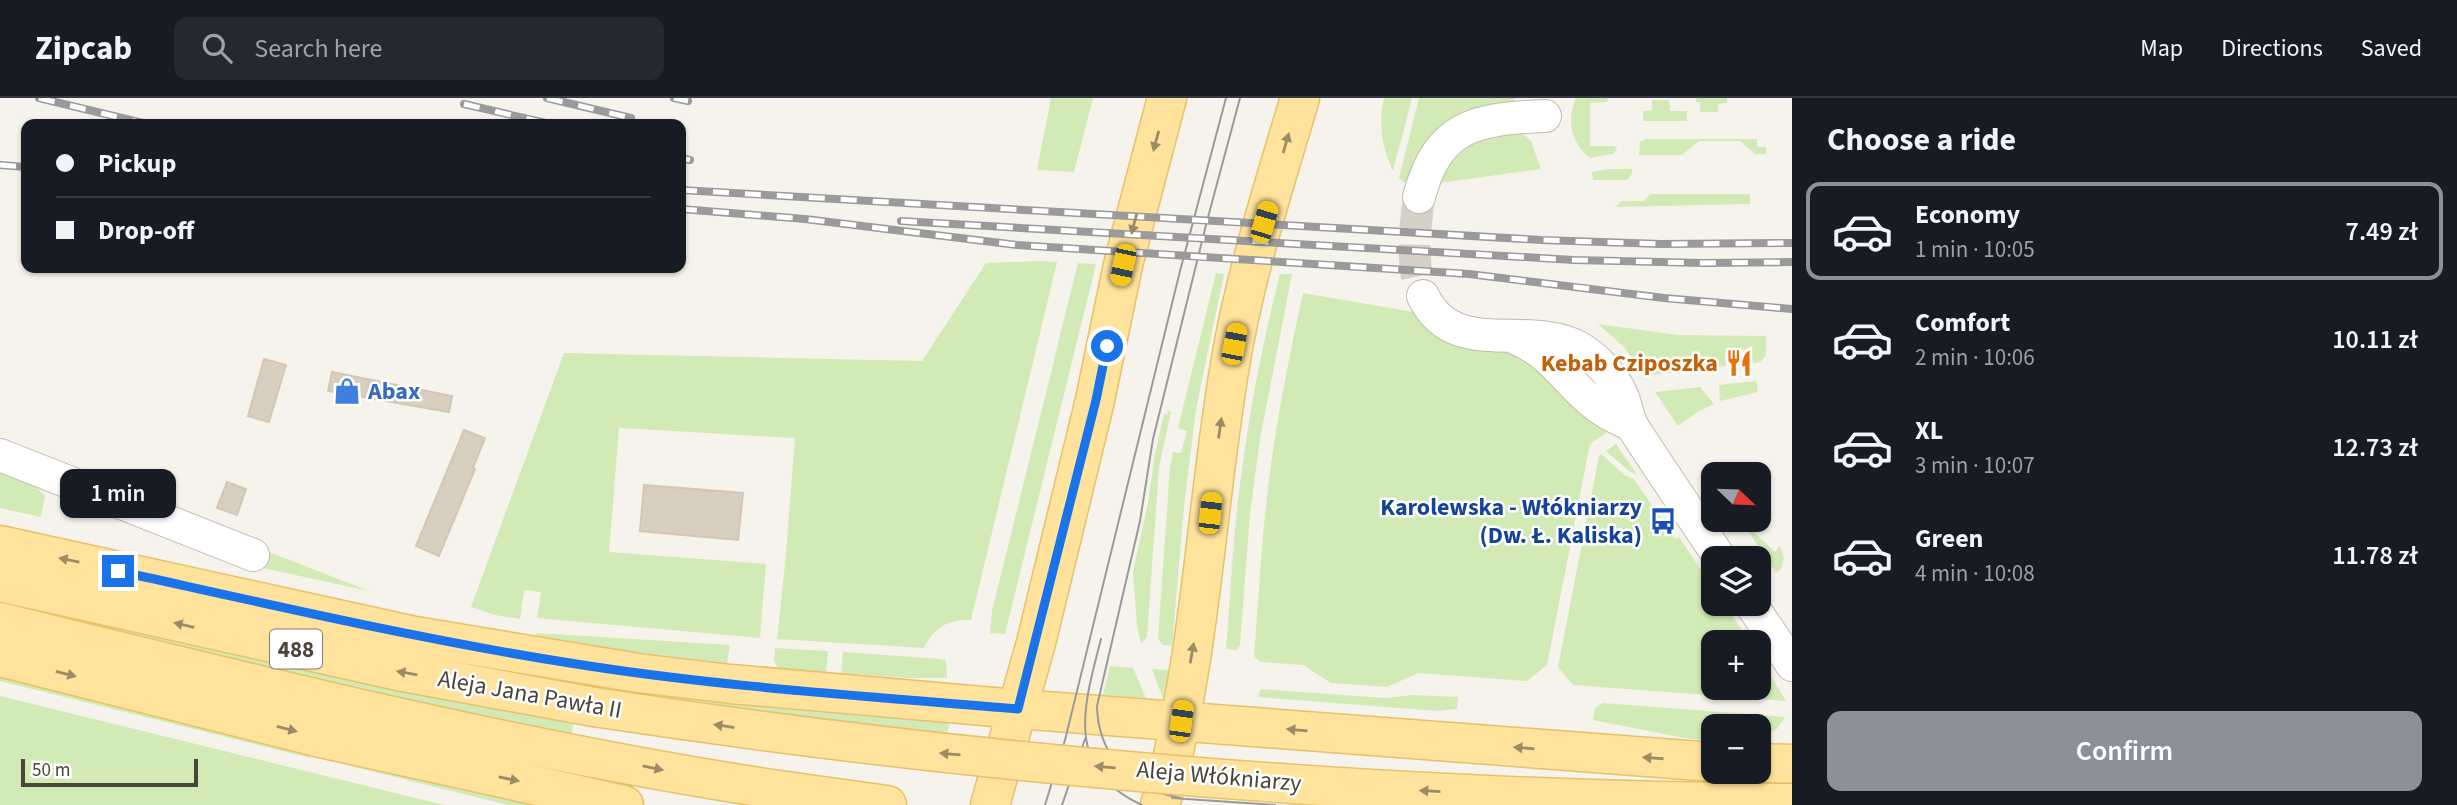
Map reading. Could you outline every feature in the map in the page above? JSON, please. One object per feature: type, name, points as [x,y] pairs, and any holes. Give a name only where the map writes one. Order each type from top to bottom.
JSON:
[{"type":"main road","points":[[990,805],[1018,709],[1096,400],[1123,265],[1167,98]]},
{"type":"main road","points":[[1160,805],[1181,721],[1196,627],[1230,364],[1250,272],[1300,98]]},
{"type":"main road","points":[[0,545],[404,633],[569,663],[731,684],[1018,709],[1701,761]]},
{"type":"main road","name":"Aleja Jana Pawła II","points":[[0,582],[398,671],[594,707],[917,751],[1066,764]]},
{"type":"main road","name":"Aleja Jana Pawła II","points":[[0,622],[401,717],[586,756],[740,784],[887,805]]},
{"type":"main road","points":[[0,657],[325,739],[624,805]]},
{"type":"main road","points":[[1771,763],[1792,764]]},
{"type":"main road","name":"Aleja Włókniarzy","points":[[1066,764],[1404,790],[1792,803]]},
{"type":"street","points":[[1419,197],[1423,181],[1436,155],[1446,142],[1457,134],[1492,121],[1545,116]]},
{"type":"street","points":[[1423,296],[1443,322],[1459,330],[1509,336],[1532,345],[1548,356],[1595,405],[1631,425],[1712,546]]},
{"type":"street","points":[[0,455],[253,555]]},
{"type":"street","points":[[1759,616],[1792,665]]},
{"type":"green space","points":[[1051,98],[1093,98],[1074,172],[1037,170]]},
{"type":"green space","points":[[1384,98],[1412,98],[1393,171],[1382,135]]},
{"type":"green space","points":[[1419,98],[1515,98],[1409,187],[1399,178]]},
{"type":"green space","points":[[1576,98],[1608,98],[1607,102],[1590,103],[1590,146],[1615,146],[1617,149],[1613,154],[1590,158],[1578,145],[1571,123]]},
{"type":"green space","points":[[1696,98],[1727,98],[1727,103],[1718,104],[1718,112],[1700,112],[1700,102],[1696,102]]},
{"type":"green space","points":[[1652,100],[1669,100],[1670,111],[1687,111],[1687,121],[1643,121],[1643,111],[1652,110]]},
{"type":"green space","points":[[1522,133],[1531,141],[1541,169],[1433,184],[1438,173],[1471,139]]},
{"type":"green space","points":[[1647,139],[1757,139],[1757,147],[1766,147],[1766,154],[1755,154],[1740,141],[1699,141],[1682,155],[1639,155],[1640,142]]},
{"type":"green space","points":[[1632,169],[1632,174],[1627,180],[1593,180],[1592,172]]},
{"type":"green space","points":[[1650,194],[1750,194],[1750,204],[1615,207],[1622,201],[1644,201]]},
{"type":"green space","points":[[1057,262],[971,620],[955,621],[942,626],[924,648],[777,639],[795,438],[619,428],[609,552],[766,564],[760,638],[537,618],[541,592],[524,590],[520,619],[471,607],[564,353],[922,361],[986,263]]},
{"type":"green space","points":[[1078,263],[1096,264],[1005,634],[990,633],[992,611]]},
{"type":"green space","points":[[1216,273],[1224,274],[1196,409],[1184,506],[1172,646],[1163,645],[1158,638],[1170,468],[1173,452],[1181,453],[1187,431],[1178,428]]},
{"type":"green space","points":[[1280,274],[1292,274],[1260,439],[1250,514],[1240,645],[1236,650],[1226,649],[1235,527],[1245,450],[1260,362]]},
{"type":"green space","points":[[1303,293],[1419,313],[1516,348],[1542,361],[1607,432],[1590,444],[1547,665],[1527,681],[1418,673],[1387,687],[1331,683],[1303,665],[1260,662],[1254,656],[1263,534],[1272,460]]},
{"type":"green space","points":[[1598,324],[1678,335],[1766,336],[1766,355],[1760,362],[1753,363],[1751,349],[1725,352],[1726,366],[1688,370],[1687,362],[1675,363],[1676,372],[1644,376],[1624,347]]},
{"type":"green space","points":[[1756,381],[1758,391],[1720,401],[1719,385]]},
{"type":"green space","points":[[1700,387],[1714,404],[1678,426],[1655,392]]},
{"type":"green space","points":[[1168,411],[1171,412],[1159,467],[1147,637],[1141,644],[1133,572],[1155,454],[1164,414],[1167,415]]},
{"type":"green space","points":[[1616,444],[1638,476],[1606,451]]},
{"type":"green space","points":[[1601,454],[1626,476],[1634,479],[1675,539],[1679,537],[1701,570],[1701,616],[1732,616],[1742,630],[1701,630],[1701,695],[1573,685],[1558,667]]},
{"type":"green space","points":[[0,471],[35,486],[45,496],[41,517],[0,508]]},
{"type":"green space","points":[[1749,532],[1754,532],[1769,546],[1758,546]]},
{"type":"green space","points":[[1780,546],[1784,558],[1781,569],[1776,573],[1771,565],[1771,548],[1775,552]]},
{"type":"green space","points":[[269,552],[369,591],[263,568]]},
{"type":"green space","points":[[0,597],[574,720],[571,737],[0,607]]},
{"type":"green space","points":[[536,633],[730,645],[727,663],[535,640]]},
{"type":"green space","points":[[775,648],[828,651],[826,672],[778,668],[774,661]]},
{"type":"green space","points":[[843,652],[941,659],[946,661],[947,678],[841,673]]},
{"type":"green space","points":[[1110,666],[1133,668],[1146,698],[1103,695]]},
{"type":"green space","points":[[1152,669],[1170,670],[1166,698],[1163,699]]},
{"type":"green space","points":[[0,673],[310,750],[311,758],[0,681]]},
{"type":"green space","points":[[1771,676],[1786,701],[1771,700]]},
{"type":"green space","points":[[600,683],[794,710],[950,723],[947,732],[769,714],[600,688]]},
{"type":"green space","points":[[1261,689],[1386,698],[1413,695],[1458,697],[1457,709],[1438,711],[1258,697]]},
{"type":"green space","points":[[0,696],[444,805],[0,805]]},
{"type":"green space","points":[[1603,703],[1746,714],[1701,714],[1701,740],[1593,720],[1595,708]]},
{"type":"green space","points":[[1771,716],[1785,717],[1777,729],[1771,732]]},
{"type":"green space","points":[[331,755],[537,805],[508,805],[327,760]]},
{"type":"building","points":[[264,359],[286,365],[269,422],[248,416]]},
{"type":"building","points":[[332,372],[452,396],[449,412],[328,391]]},
{"type":"building","points":[[464,430],[485,438],[439,556],[416,546]]},
{"type":"building","points":[[227,482],[246,489],[237,515],[217,508]]},
{"type":"building","points":[[644,485],[743,493],[738,540],[640,531]]},
{"type":"tunnel","points":[[1419,197],[1415,260],[1423,296]]},
{"type":"tram line","points":[[1045,805],[1065,740],[1180,271],[1226,98]]},
{"type":"tram line","points":[[1181,798],[1148,787],[1121,768],[1104,741],[1097,706],[1140,521],[1153,439],[1240,98]]},
{"type":"tram line","points":[[1101,639],[1086,711],[1090,754],[1100,773],[1117,790],[1142,805]]},
{"type":"tram line","points":[[1062,805],[1085,739]]},
{"type":"tram line","points":[[1172,798],[1275,805]]},
{"type":"railway","points":[[39,98],[126,119]]},
{"type":"railway","points":[[547,98],[631,118]]},
{"type":"railway","points":[[674,98],[688,101]]},
{"type":"railway","points":[[464,104],[528,119]]},
{"type":"railway","points":[[686,159],[690,160]]},
{"type":"railway","points":[[0,165],[21,167]]},
{"type":"railway","points":[[686,190],[1541,240],[1661,244],[1792,243]]},
{"type":"railway","points":[[686,209],[805,219],[1017,245],[1469,274],[1664,298],[1792,309]]},
{"type":"railway","points":[[901,221],[1574,260],[1792,262]]},
{"type":"place","name":"Kebab Cziposzka","points":[[1739,363]]},
{"type":"place","name":"Abax","points":[[347,391]]},
{"type":"place","name":"Karolewska - Włókniarzy (Dw. Ł. Kaliska)","points":[[1663,521]]},
{"type":"route","points":[[118,571],[415,635],[569,663],[731,684],[1018,709],[1096,400],[1107,346]]}]
